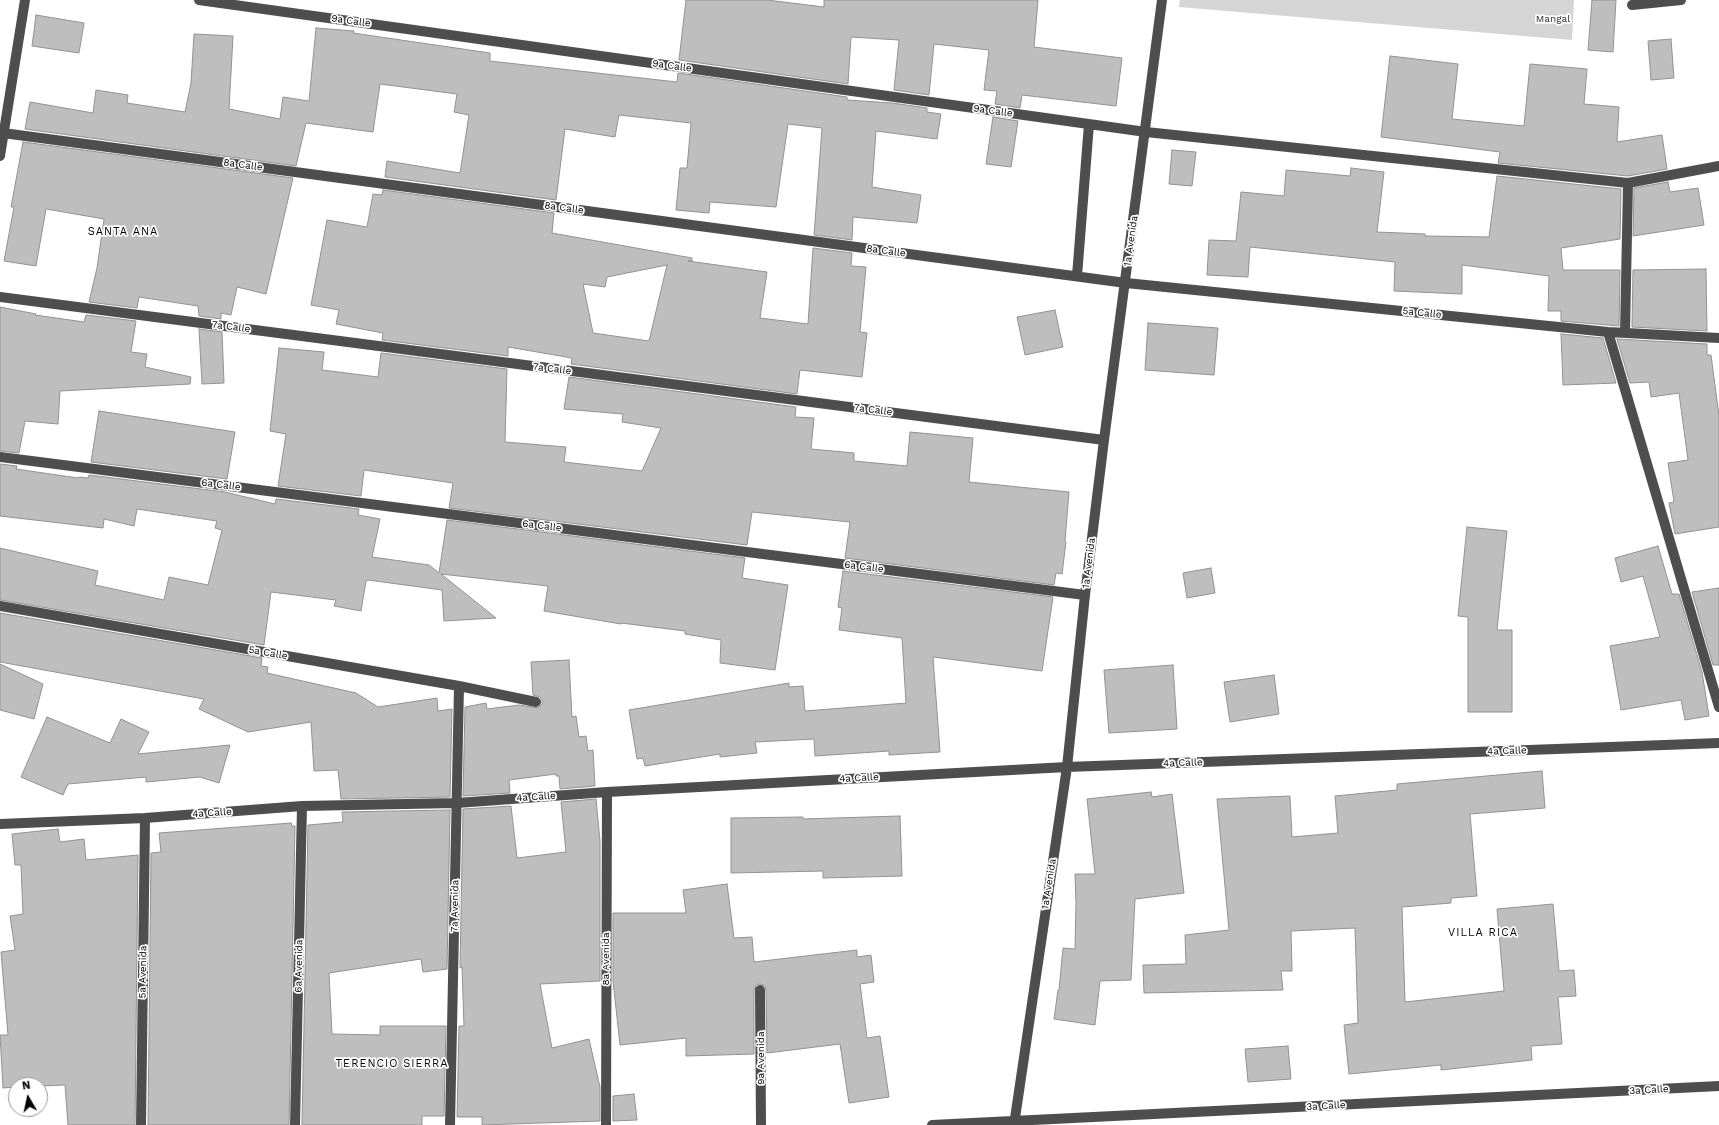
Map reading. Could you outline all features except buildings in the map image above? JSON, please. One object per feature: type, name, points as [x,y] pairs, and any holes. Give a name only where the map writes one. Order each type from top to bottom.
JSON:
[{"type":"street","points":[[0,156],[25,0]]},
{"type":"street","name":"9a Calle","points":[[199,0],[1146,132],[1628,183],[1719,166]]},
{"type":"street","name":"1a Avenida","points":[[1014,1123],[1067,767],[1085,595],[1104,440],[1146,132],[1162,0]]},
{"type":"street","points":[[1632,5],[1681,0]]},
{"type":"street","points":[[1078,276],[1089,124]]},
{"type":"street","name":"8a Calle","points":[[3,133],[1126,283]]},
{"type":"street","points":[[1625,333],[1628,183]]},
{"type":"street","name":"5a Calle","points":[[1126,283],[1608,332],[1719,338]]},
{"type":"street","name":"7a Calle","points":[[0,297],[1104,440]]},
{"type":"street","points":[[1608,332],[1719,707]]},
{"type":"street","name":"6a Calle","points":[[0,457],[1085,595]]},
{"type":"street","name":"5a Calle","points":[[0,606],[459,686],[536,702]]},
{"type":"street","name":"7a Avenida","points":[[450,1125],[459,686]]},
{"type":"street","name":"4a Calle","points":[[0,824],[145,818],[302,806],[457,803],[607,792],[1067,767],[1719,743]]},
{"type":"street","name":"8a Avenida","points":[[606,1125],[607,792]]},
{"type":"street","name":"6a Avenida","points":[[295,1125],[302,806]]},
{"type":"street","name":"5a Avenida","points":[[141,1125],[145,818]]},
{"type":"street","name":"9a Avenida","points":[[760,990],[761,1125]]},
{"type":"street","name":"3a Calle","points":[[932,1125],[1014,1123],[1719,1086]]},
{"type":"green space","name":"Mangal","points":[[1180,0],[1574,0],[1572,40],[1179,7]]},
{"type":"district","name":"SANTA ANA","points":[[123,232]]},
{"type":"district","name":"VILLA RICA","points":[[1483,933]]},
{"type":"district","name":"TERENCIO SIERRA","points":[[392,1064]]}]
